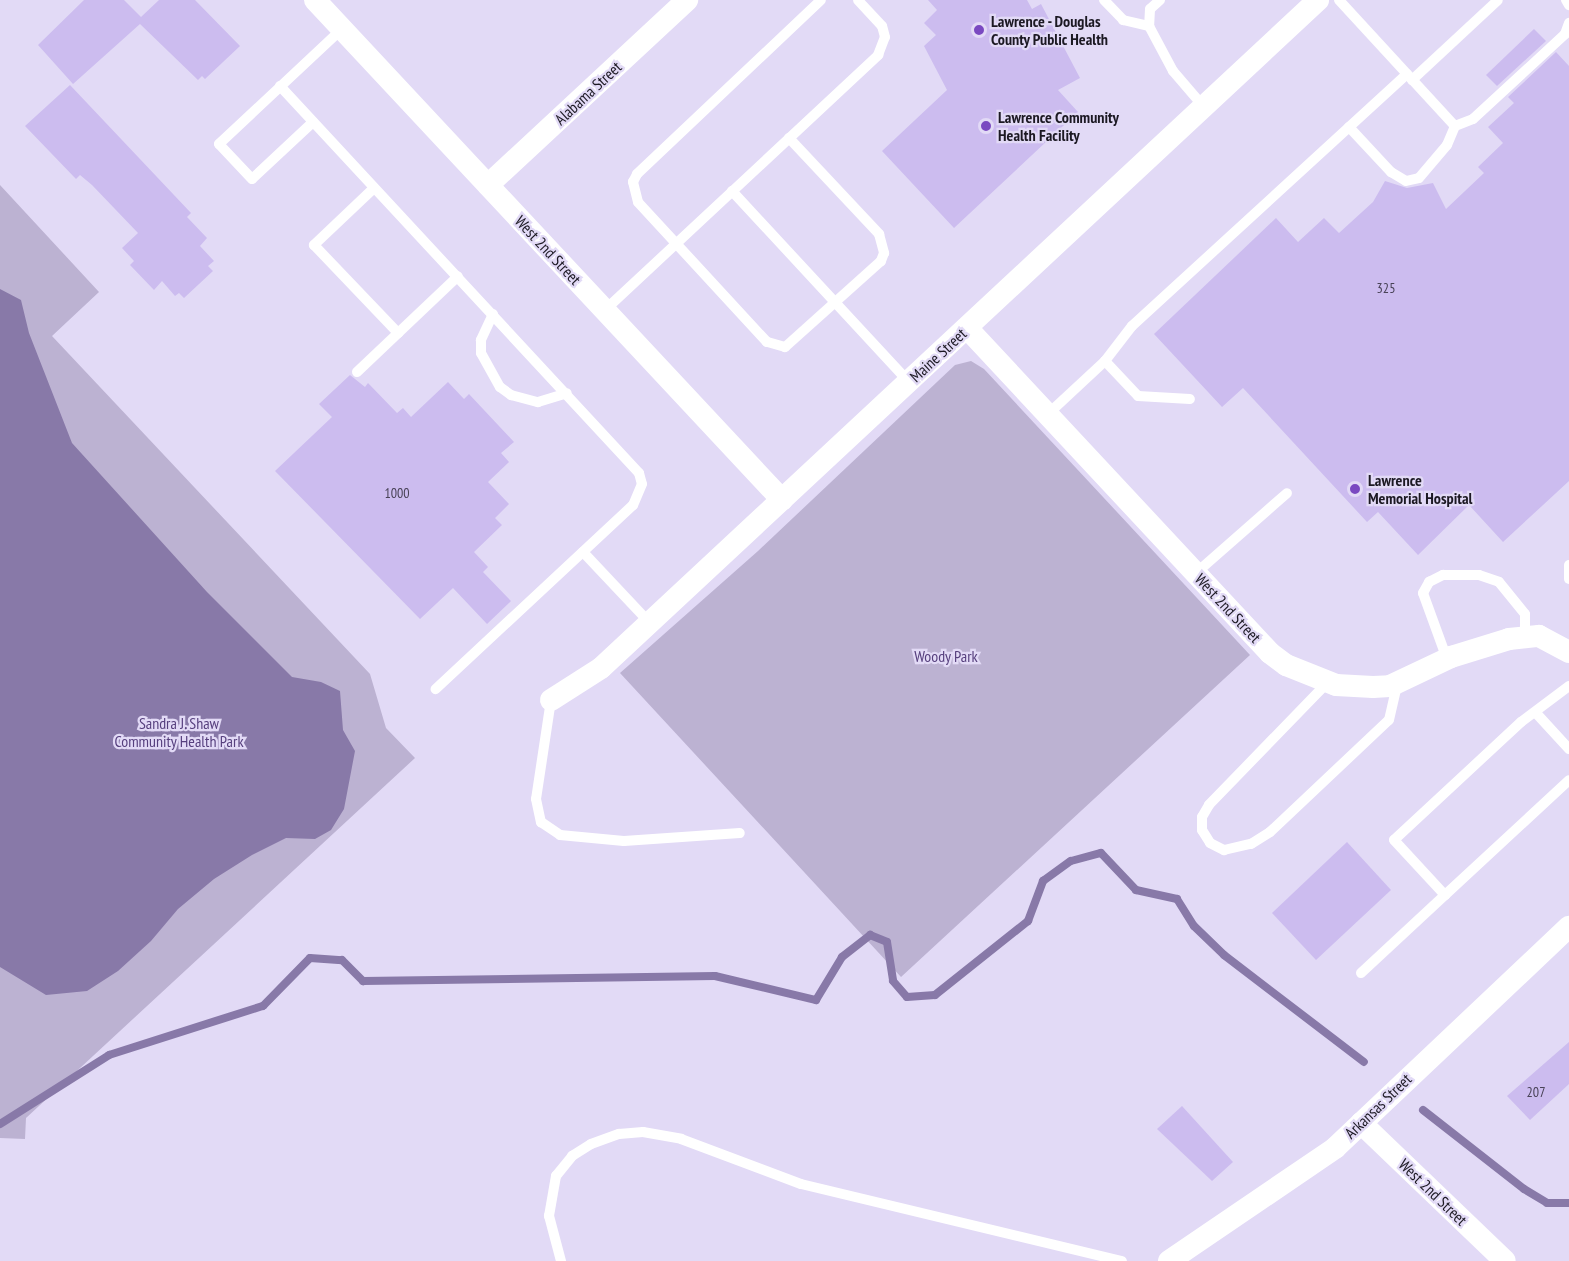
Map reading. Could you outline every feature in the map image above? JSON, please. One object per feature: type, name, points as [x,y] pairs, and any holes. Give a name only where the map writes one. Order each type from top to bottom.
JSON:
[{"type":"street","name":"West 2nd Street","points":[[315,0],[782,500]]},
{"type":"street","name":"Alabama Street","points":[[488,185],[687,0]]},
{"type":"street","name":"Maine Street","points":[[550,700],[601,668],[1318,0]]},
{"type":"street","name":"West 2nd Street","points":[[967,328],[1270,653],[1293,669],[1329,682],[1373,687],[1398,682],[1447,659],[1525,637],[1551,639],[1569,652]]},
{"type":"street","name":"Arkansas Street","points":[[1168,1261],[1335,1148],[1569,927]]},
{"type":"street","name":"West 2nd Street","points":[[1361,1123],[1505,1261]]},
{"type":"lane","points":[[789,138],[879,234],[883,244],[881,261],[836,304],[794,343],[775,346],[676,244],[638,202],[633,191],[637,174],[821,0]]},
{"type":"lane","points":[[605,310],[789,138],[883,46],[882,26],[858,0]]},
{"type":"lane","points":[[1104,0],[1124,20],[1149,26]]},
{"type":"lane","points":[[1160,0],[1150,9],[1149,26],[1173,71],[1204,107]]},
{"type":"lane","points":[[1339,0],[1455,126]]},
{"type":"lane","points":[[1048,414],[1105,361],[1132,326],[1349,127],[1498,0]]},
{"type":"lane","points":[[1566,0],[1569,5]]},
{"type":"lane","points":[[1349,127],[1391,172],[1406,181],[1419,178],[1433,165],[1455,126],[1473,119],[1564,34],[1569,23]]},
{"type":"lane","points":[[313,122],[252,179],[219,144],[342,29]]},
{"type":"lane","points":[[280,86],[632,462],[642,484],[633,505],[436,689]]},
{"type":"lane","points":[[374,188],[314,245],[398,333]]},
{"type":"lane","points":[[732,191],[909,382]]},
{"type":"lane","points":[[357,372],[458,276]]},
{"type":"lane","points":[[493,314],[481,340],[481,353],[500,387],[511,395],[538,402],[567,393]]},
{"type":"lane","points":[[1105,361],[1138,396],[1190,399]]},
{"type":"lane","points":[[1196,573],[1287,493]]},
{"type":"lane","points":[[583,552],[650,623]]},
{"type":"lane","points":[[1569,566],[1569,579]]},
{"type":"lane","points":[[1447,659],[1423,593],[1429,582],[1443,575],[1479,575],[1499,582],[1525,614],[1525,637]]},
{"type":"lane","points":[[1329,682],[1209,805],[1202,816],[1202,831],[1210,843],[1224,850],[1251,844],[1270,832],[1389,720],[1398,682]]},
{"type":"lane","points":[[1445,895],[1394,840],[1521,722],[1569,686]]},
{"type":"lane","points":[[550,700],[536,799],[541,822],[560,835],[624,841],[740,833]]},
{"type":"lane","points":[[1536,713],[1569,749]]},
{"type":"lane","points":[[1361,973],[1569,780]]},
{"type":"lane","points":[[561,1261],[552,1238],[549,1216],[556,1176],[572,1156],[591,1144],[619,1134],[644,1132],[681,1139],[801,1184],[1122,1261]]},
{"type":"green space","name":"Sandra J. Shaw Community Health Park","points":[[0,185],[99,292],[52,336],[370,674],[386,728],[415,758],[26,1118],[25,1139],[0,1138]]},
{"type":"green space","name":"Woody Park","points":[[971,361],[984,369],[1250,655],[901,977],[620,673],[758,551],[955,365]]},
{"type":"shaded area","name":"Sandra J. Shaw Community Health Park","points":[[0,289],[21,300],[29,333],[72,443],[207,592],[292,677],[321,682],[340,691],[343,730],[355,751],[344,809],[331,830],[315,839],[286,838],[252,855],[214,879],[178,909],[151,941],[118,971],[87,991],[46,995],[0,967]]},
{"type":"building","points":[[84,0],[124,0],[141,17],[159,0],[195,0],[240,46],[205,79],[202,76],[198,80],[140,24],[73,84],[38,45]]},
{"type":"building","name":"Lawrence Community Health Facility","points":[[928,0],[1027,0],[1032,9],[1041,4],[1080,78],[1058,90],[1078,112],[954,228],[882,151],[947,90],[924,46],[936,35],[924,23],[937,10]]},
{"type":"building","points":[[1534,29],[1546,41],[1497,86],[1486,75]]},
{"type":"building","points":[[1556,52],[1569,66],[1569,481],[1503,542],[1469,505],[1418,555],[1378,512],[1367,522],[1243,388],[1222,407],[1154,334],[1276,218],[1298,242],[1324,218],[1339,233],[1373,202],[1385,181],[1407,188],[1433,183],[1446,209],[1484,173],[1478,167],[1503,143],[1488,127],[1514,103],[1508,97]]},
{"type":"building","points":[[70,85],[191,213],[187,217],[207,238],[200,246],[214,261],[208,266],[213,271],[184,298],[179,293],[175,296],[162,281],[154,290],[130,265],[134,261],[122,248],[138,233],[92,185],[80,175],[76,179],[25,126]]},
{"type":"building","points":[[350,375],[365,387],[368,383],[397,413],[403,408],[411,417],[448,382],[464,399],[469,394],[514,442],[501,453],[509,462],[488,482],[509,504],[495,518],[502,525],[474,552],[488,567],[483,572],[511,601],[487,624],[453,588],[420,619],[275,471],[332,417],[319,404]]},
{"type":"building","points":[[1347,842],[1391,890],[1316,960],[1272,913]]},
{"type":"building","points":[[1569,1042],[1569,1084],[1530,1120],[1507,1096]]},
{"type":"building","points":[[1182,1106],[1233,1162],[1212,1181],[1157,1129]]},
{"type":"waterway","points":[[0,1124],[109,1055],[263,1006],[310,958],[342,960],[363,981],[715,976],[816,1000],[842,957],[870,935],[887,942],[893,981],[907,997],[935,995],[1028,921],[1043,881],[1071,861],[1101,853],[1136,890],[1177,899],[1194,926],[1224,955],[1364,1062]]},
{"type":"waterway","points":[[1423,1110],[1524,1189],[1547,1203],[1569,1203]]},
{"type":"place","name":"Lawrence - Douglas County Public Health","points":[[979,30]]},
{"type":"place","name":"Lawrence Community Health Facility","points":[[986,126]]},
{"type":"place","name":"Lawrence Memorial Hospital","points":[[1355,489]]}]
